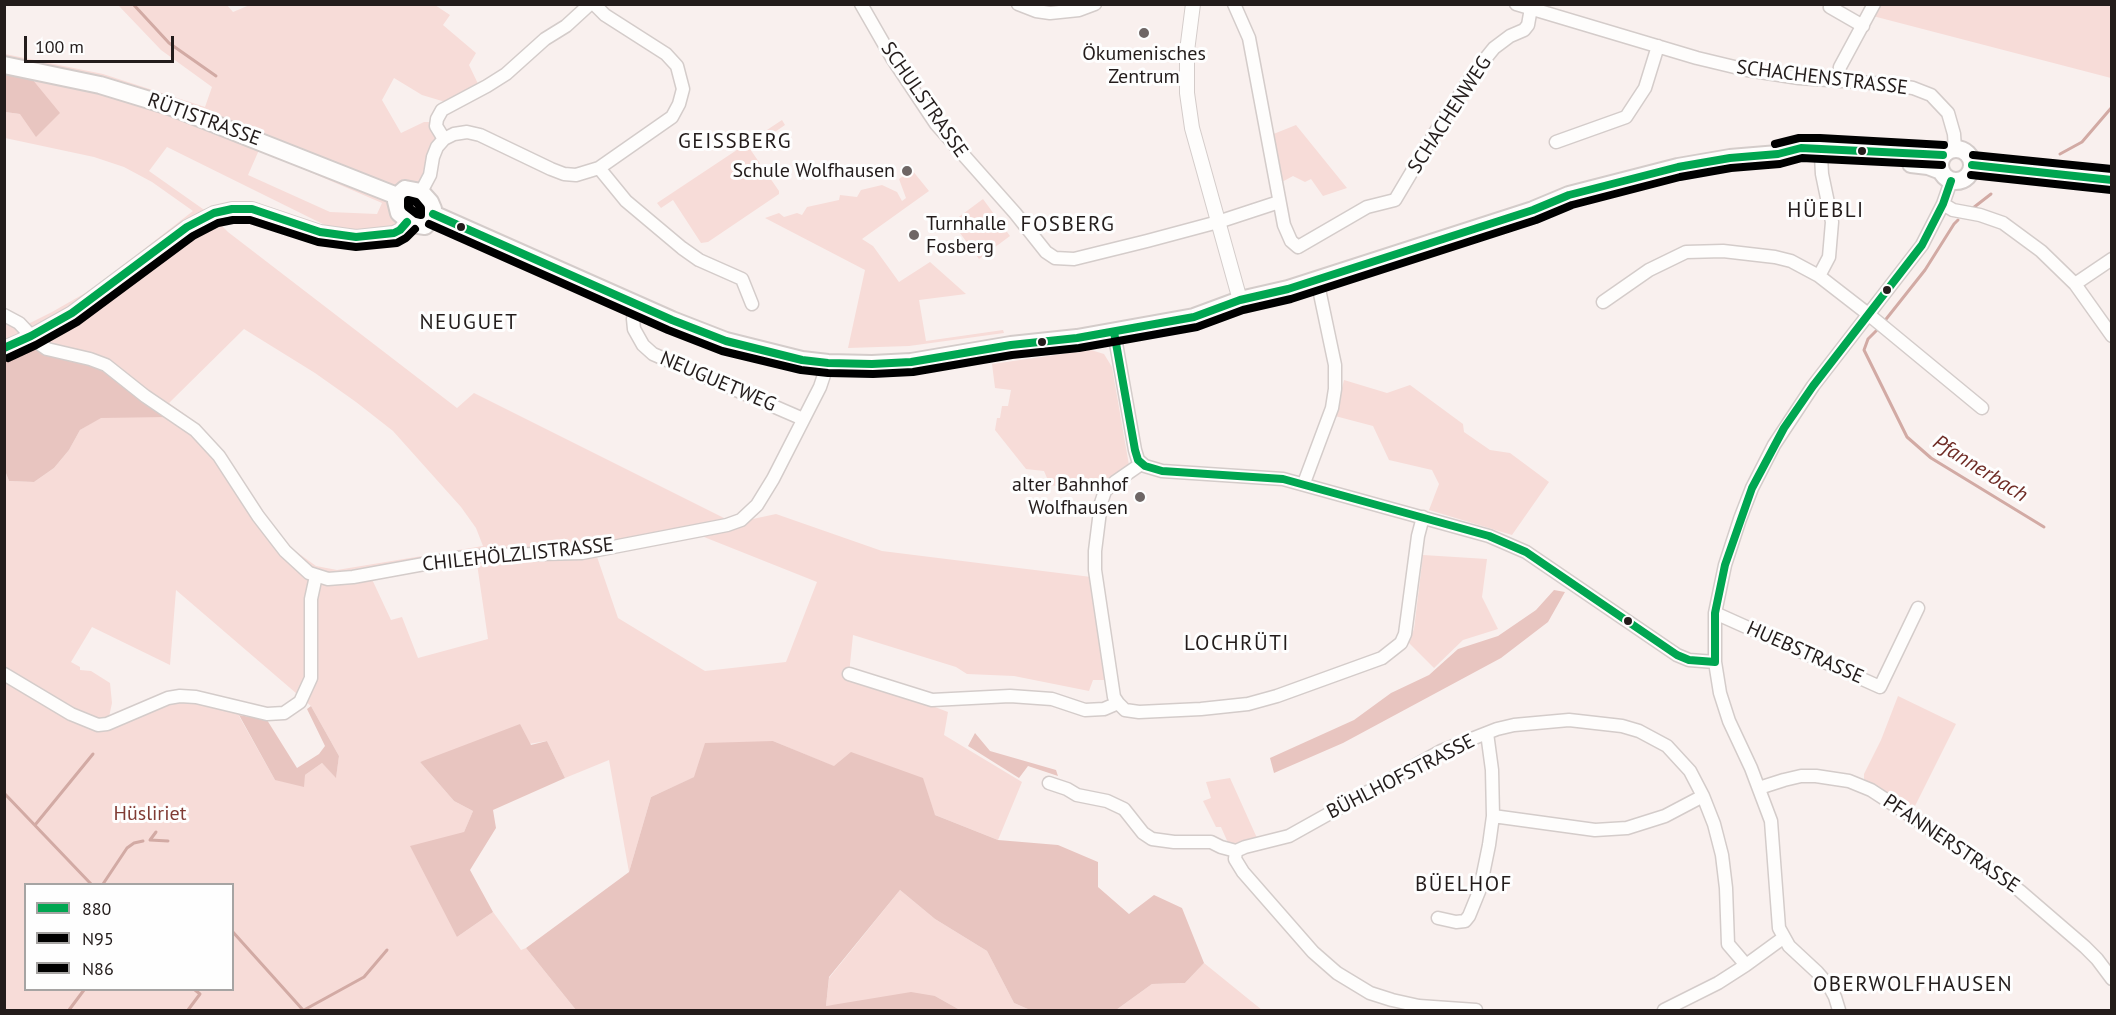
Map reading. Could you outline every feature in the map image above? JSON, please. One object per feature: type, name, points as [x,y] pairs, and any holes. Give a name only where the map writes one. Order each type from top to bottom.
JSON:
[{"type":"main road","name":"RÜTISTRASSE","points":[[4,65],[100,85],[161,103],[397,196]]},
{"type":"main road","points":[[1778,154],[1801,148],[1820,148],[1947,164]]},
{"type":"main road","points":[[433,214],[637,305],[735,344],[781,356],[828,363],[872,364],[913,361],[1011,345],[1077,338],[1194,317],[1240,300],[1315,280],[1533,210],[1569,195],[1678,166],[1778,154],[1928,166],[1947,164],[1965,152],[1972,165],[1969,175],[1956,182],[1947,164]]},
{"type":"main road","points":[[1972,165],[2112,180]]},
{"type":"main road","points":[[405,189],[421,192],[430,202],[433,214],[431,221],[425,226],[417,226],[407,222],[397,208],[397,196],[405,189]]},
{"type":"street","points":[[421,192],[430,175],[435,152],[444,139],[461,132],[474,134],[550,169],[570,175],[584,174],[599,168],[672,117],[683,89],[676,66],[666,54],[604,15],[592,4],[566,26],[545,39],[506,74],[442,110],[436,119],[436,126],[444,139]]},
{"type":"street","name":"SCHULSTRASSE","points":[[861,4],[892,58],[936,124],[1051,256],[1060,260],[1074,259],[1218,222],[1279,202]]},
{"type":"street","points":[[1018,4],[1036,11],[1050,13],[1079,10],[1095,4]]},
{"type":"street","points":[[1193,4],[1187,51],[1187,93],[1192,128],[1240,300]]},
{"type":"street","points":[[1234,4],[1248,38],[1279,202]]},
{"type":"street","name":"SCHACHENSTRASSE","points":[[1516,4],[1747,70],[1913,88],[1931,95],[1948,113],[1954,134],[1947,164]]},
{"type":"street","points":[[1838,81],[1840,67],[1874,4]]},
{"type":"street","points":[[1831,6],[1863,26]]},
{"type":"street","name":"SCHACHENWEG","points":[[1279,202],[1284,225],[1291,241],[1298,247],[1367,207],[1395,200],[1438,126],[1477,69],[1494,48],[1510,36],[1524,30],[1528,25],[1531,9]]},
{"type":"street","points":[[1556,142],[1626,117],[1645,88],[1658,46]]},
{"type":"street","points":[[1819,276],[1829,257],[1832,222],[1822,174],[1821,156]]},
{"type":"street","points":[[1839,1011],[1829,986],[1783,938],[1777,915],[1773,832],[1759,788],[1729,721],[1720,693],[1715,662],[1715,613],[1725,565],[1752,488],[1784,428],[1813,386],[1876,320],[1948,207],[1947,164]]},
{"type":"street","points":[[599,168],[626,201],[682,248],[699,260],[742,279],[752,304]]},
{"type":"street","points":[[1948,207],[1967,214],[1993,219],[2013,229],[2041,251],[2075,284],[2110,331]]},
{"type":"street","points":[[4,348],[31,336],[81,307],[187,227],[214,213],[232,209],[252,209],[320,232],[356,237],[394,234],[407,222]]},
{"type":"street","points":[[1603,302],[1648,270],[1686,252],[1723,251],[1775,257],[1804,267],[1819,276],[1982,408]]},
{"type":"street","points":[[2075,284],[2112,259]]},
{"type":"street","points":[[1304,483],[1332,408],[1335,389],[1335,365],[1319,289],[1315,280]]},
{"type":"street","name":"NEUGUETWEG","points":[[637,305],[633,320],[634,329],[643,345],[653,354],[803,419]]},
{"type":"street","points":[[4,315],[19,323],[31,336],[50,350],[106,365],[146,396],[195,429],[219,456],[277,542],[295,561],[316,576],[311,599],[311,678],[300,702],[284,713],[267,714],[196,697],[180,696],[168,698],[106,724],[98,725],[71,714],[4,674]]},
{"type":"street","points":[[1114,332],[1135,450],[1142,464],[1149,468],[1162,471],[1260,476],[1304,483],[1489,536],[1518,548],[1677,656],[1689,660],[1715,662]]},
{"type":"street","name":"CHILEHÖLZLISTRASSE","points":[[316,576],[328,579],[353,577],[476,556],[582,553],[734,523],[751,512],[764,494],[824,378],[828,363]]},
{"type":"street","points":[[1142,464],[1105,491],[1101,500],[1097,531],[1095,570],[1113,688],[1118,704],[1125,710],[1139,712],[1222,708],[1248,704],[1277,696],[1382,658],[1394,651],[1405,634],[1418,536],[1423,517]]},
{"type":"street","name":"HUEBSTRASSE","points":[[1715,613],[1880,687],[1918,608]]},
{"type":"street","points":[[849,674],[932,700],[1010,696],[1052,699],[1085,710],[1104,709],[1118,704]]},
{"type":"street","name":"BÜHLHOFSTRASSE","points":[[1236,851],[1288,836],[1441,751],[1487,733],[1515,725],[1569,720],[1602,723],[1640,731],[1667,746],[1678,756],[1690,771],[1703,796],[1714,824],[1722,855],[1728,944],[1746,965]]},
{"type":"street","points":[[1438,918],[1456,922],[1465,921],[1480,889],[1492,816],[1492,770],[1487,733]]},
{"type":"street","name":"PFANNERSTRASSE","points":[[1759,788],[1784,780],[1816,776],[1849,781],[1871,790],[1969,854],[2020,891],[2085,947],[2112,979]]},
{"type":"street","points":[[1049,783],[1077,795],[1107,801],[1124,809],[1143,833],[1152,840],[1211,842],[1236,851],[1235,859],[1244,872],[1314,952],[1345,978],[1370,993],[1419,1006],[1476,1011]]},
{"type":"street","points":[[1492,816],[1595,830],[1627,828],[1665,816],[1703,796]]},
{"type":"street","points":[[1664,1011],[1718,983],[1783,938]]},
{"type":"green space","name":"Hüsliriet","points":[[252,4],[435,5],[450,15],[443,25],[476,53],[469,65],[481,90],[452,104],[422,95],[394,78],[382,100],[401,133],[424,122],[436,122],[438,130],[427,182],[401,192],[403,227],[347,236],[167,147],[149,171],[210,214],[228,232],[457,408],[474,393],[734,523],[776,514],[882,551],[1091,577],[1107,680],[1093,680],[1089,691],[1014,676],[967,674],[956,667],[853,635],[849,674],[948,712],[944,735],[1022,782],[998,840],[935,815],[835,767],[773,741],[651,797],[629,872],[609,760],[565,778],[547,741],[420,762],[454,801],[473,811],[464,832],[457,937],[493,912],[521,950],[526,948],[576,1010],[5,1010],[4,468],[9,481],[34,482],[54,468],[69,450],[80,430],[101,417],[166,417],[35,347],[5,357],[5,315],[22,327],[52,312],[94,288],[193,211],[152,182],[124,167],[94,157],[5,138],[5,112],[20,114],[32,79],[5,74],[5,54],[103,74],[205,107],[212,87],[161,50],[118,5],[227,5],[233,12]],"holes":[[[259,150],[382,203],[377,214],[330,212],[248,175]],[[244,329],[315,373],[393,431],[461,507],[476,528],[483,546],[337,570],[316,566],[281,538],[218,445],[186,415],[169,403]],[[689,531],[817,582],[786,662],[705,671],[618,618],[595,551]],[[476,557],[488,639],[418,658],[402,617],[391,620],[370,575]],[[176,590],[311,706],[339,756],[336,777],[322,763],[305,775],[275,780],[239,716],[246,709],[168,698],[114,720],[109,717],[112,703],[110,683],[91,671],[80,670],[80,667],[71,662],[92,627],[170,665]]]},
{"type":"green space","points":[[1874,4],[2111,5],[2111,78],[1869,15]]},
{"type":"green space","points":[[782,120],[785,125],[750,149],[779,194],[708,242],[701,243],[673,200],[661,208],[657,203]]},
{"type":"green space","points":[[1296,125],[1347,188],[1323,196],[1311,179],[1305,182],[1293,176],[1280,183],[1271,135]]},
{"type":"green space","points":[[912,170],[929,191],[862,239],[873,246],[899,282],[930,262],[966,294],[919,300],[926,341],[1003,330],[1004,333],[909,346],[848,348],[865,270],[765,218],[779,213],[784,217],[797,213],[802,215],[807,207],[839,200],[840,195],[857,197],[861,190],[882,185],[897,192],[902,201],[906,198],[899,179]]},
{"type":"green space","points":[[983,199],[1010,236],[979,259],[952,222]]},
{"type":"green space","points":[[1091,350],[1104,354],[1112,367],[1129,465],[1100,488],[1081,489],[1081,485],[1061,484],[1061,487],[1050,485],[1044,471],[1026,469],[995,430],[1002,406],[1008,406],[1011,390],[995,388],[992,364]]},
{"type":"green space","points":[[1344,380],[1387,393],[1410,385],[1463,424],[1464,432],[1490,450],[1510,453],[1549,482],[1512,535],[1429,510],[1439,484],[1432,470],[1389,460],[1373,426],[1335,416]]},
{"type":"green space","points":[[1423,555],[1487,559],[1482,597],[1498,629],[1463,640],[1434,668],[1408,642],[1414,629]]},
{"type":"green space","points":[[1898,696],[1956,724],[1912,812],[1864,782],[1864,774],[1881,740]]},
{"type":"green space","points":[[1230,778],[1257,838],[1229,845],[1221,827],[1216,827],[1203,801],[1211,798],[1206,782]]},
{"type":"green space","points":[[900,890],[935,919],[987,951],[1014,1003],[1030,1010],[960,1010],[935,996],[826,1006],[829,978]]},
{"type":"green space","points":[[1204,963],[1262,1010],[1116,1010],[1152,984],[1185,983]]},
{"type":"shaded area","points":[[4,74],[32,79],[60,113],[36,137],[20,114],[5,112]]},
{"type":"shaded area","points":[[35,347],[96,365],[167,417],[101,418],[80,430],[69,450],[54,468],[34,482],[9,481],[4,468],[4,357]]},
{"type":"shaded area","points":[[1554,590],[1565,592],[1548,622],[1501,658],[1343,743],[1274,773],[1270,758],[1354,720],[1391,693],[1429,675],[1458,649],[1498,636],[1536,610]]},
{"type":"shaded area","points":[[311,706],[339,756],[336,778],[322,763],[305,775],[304,787],[275,780],[239,715],[267,720],[297,768],[319,754],[325,746],[307,709]]},
{"type":"shaded area","points":[[520,724],[531,745],[547,741],[565,778],[493,810],[496,828],[470,870],[493,912],[457,937],[410,846],[464,832],[473,811],[454,801],[420,762]]},
{"type":"shaded area","points":[[975,733],[990,751],[1056,770],[1058,776],[1028,766],[1019,778],[968,746]]},
{"type":"shaded area","points":[[773,741],[834,766],[851,752],[923,778],[935,815],[998,840],[1058,845],[1098,862],[1098,887],[1129,914],[1154,895],[1182,908],[1204,963],[1185,983],[1152,984],[1116,1010],[1030,1010],[1014,1003],[987,951],[935,919],[900,890],[829,977],[826,1006],[911,992],[935,996],[960,1010],[576,1010],[526,948],[629,872],[651,797],[694,777],[705,743]]},
{"type":"waterway","points":[[133,4],[169,43],[216,76]]},
{"type":"waterway","points":[[2060,154],[2082,142],[2112,107]]},
{"type":"waterway","name":"Pfannerbach","points":[[1973,208],[1991,194]]},
{"type":"waterway","name":"Pfannerbach","points":[[1883,323],[1925,270],[1958,220]]},
{"type":"waterway","name":"Pfannerbach","points":[[1879,328],[1868,339],[1864,350],[1907,437],[1931,458],[2044,527]]},
{"type":"waterway","points":[[35,825],[93,754]]},
{"type":"waterway","points":[[4,793],[90,883]]},
{"type":"waterway","points":[[156,832],[150,840],[168,841]]},
{"type":"waterway","points":[[104,883],[127,848],[143,841]]},
{"type":"waterway","points":[[234,933],[303,1010]]},
{"type":"waterway","points":[[304,1010],[364,977],[387,950]]},
{"type":"waterway","points":[[69,1010],[83,991]]},
{"type":"waterway","points":[[188,1010],[200,994],[196,991]]},
{"type":"transit line","name":"N86","points":[[1775,144],[1799,138],[1820,138],[1944,145]]},
{"type":"transit line","name":"880","points":[[433,214],[672,320],[726,341],[802,360],[872,364],[911,362],[1011,345],[1077,338],[1194,317],[1240,300],[1288,289],[1533,210],[1569,195],[1678,167],[1730,158],[1778,154],[1801,148],[1943,155]]},
{"type":"transit line","name":"N86","points":[[1973,155],[2112,169]]},
{"type":"transit line","name":"N95","points":[[429,224],[668,330],[722,351],[801,370],[873,374],[913,372],[1012,355],[1079,348],[1197,327],[1243,310],[1291,299],[1536,220],[1572,205],[1680,177],[1731,168],[1780,164],[1802,158],[1942,165]]},
{"type":"transit line","name":"880","points":[[1972,165],[2112,180]]},
{"type":"transit line","name":"N95","points":[[1971,175],[2111,190]]},
{"type":"transit line","name":"880","points":[[1715,662],[1715,613],[1725,565],[1752,488],[1784,428],[1813,386],[1922,245],[1943,204],[1951,181]]},
{"type":"transit line","name":"N95","points":[[408,200],[416,202],[421,208],[421,215],[408,207],[408,200]]},
{"type":"transit line","name":"880","points":[[4,348],[72,313],[187,227],[214,213],[232,209],[252,209],[320,232],[356,237],[394,233],[407,222]]},
{"type":"transit line","name":"N95","points":[[8,358],[77,322],[193,236],[218,223],[250,220],[318,242],[356,247],[397,243],[415,229]]},
{"type":"transit line","name":"880","points":[[1114,332],[1135,450],[1138,460],[1145,466],[1162,471],[1283,479],[1489,536],[1526,552],[1677,655],[1689,660],[1715,662]]},
{"type":"place","name":"Ökumenisches Zentrum","points":[[1144,33]]},
{"type":"place","name":"Schule Wolfhausen","points":[[907,171]]},
{"type":"place","name":"Turnhalle Fosberg","points":[[914,235]]},
{"type":"place","name":"alter Bahnhof Wolfhausen","points":[[1140,497]]},
{"type":"district","name":"GEISSBERG","points":[[735,142]]},
{"type":"district","name":"HÜEBLI","points":[[1826,211]]},
{"type":"district","name":"FOSBERG","points":[[1068,225]]},
{"type":"district","name":"NEUGUET","points":[[469,323]]},
{"type":"district","name":"LOCHRÜTI","points":[[1237,644]]},
{"type":"district","name":"BÜELHOF","points":[[1464,885]]},
{"type":"district","name":"OBERWOLFHAUSEN","points":[[1913,985]]}]
